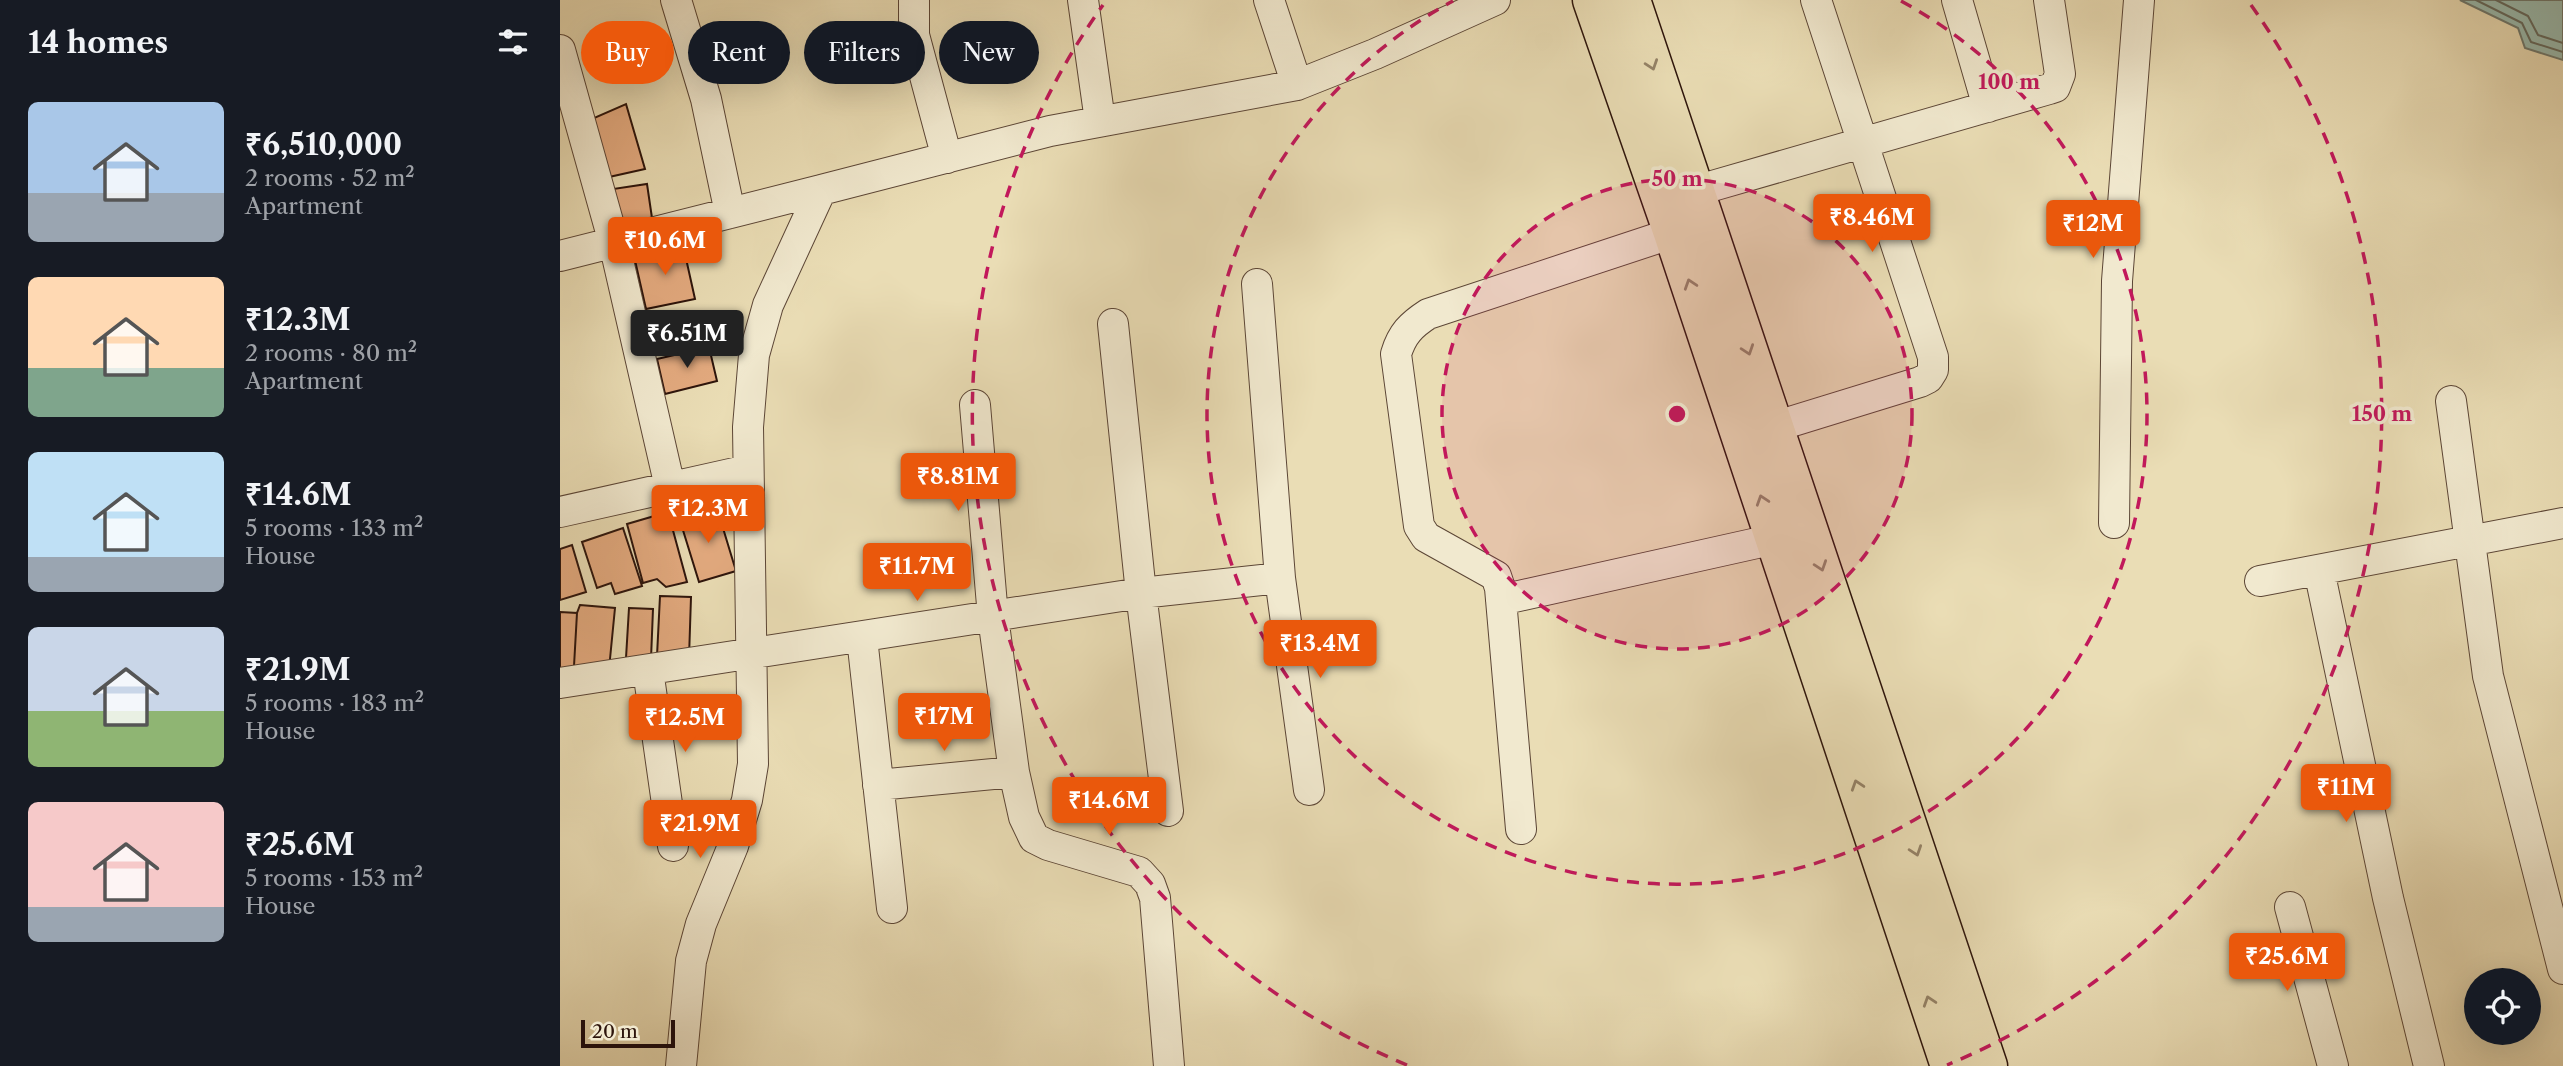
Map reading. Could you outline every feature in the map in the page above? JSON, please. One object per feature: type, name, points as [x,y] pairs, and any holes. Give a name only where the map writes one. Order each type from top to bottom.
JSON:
[{"type":"main road","points":[[1592,0],[1673,233],[1950,1066]]},
{"type":"main road","points":[[1631,0],[1988,1066]]},
{"type":"street","points":[[676,0],[706,99],[730,213]]},
{"type":"street","points":[[914,0],[914,35],[947,158]]},
{"type":"street","points":[[1083,0],[1100,121]]},
{"type":"street","points":[[1269,0],[1297,85]]},
{"type":"street","points":[[560,257],[1100,121],[1297,85],[1495,0]]},
{"type":"street","points":[[1774,427],[1920,382],[1928,378],[1933,370],[1933,357],[1816,0]]},
{"type":"street","points":[[1957,0],[1989,107]]},
{"type":"street","points":[[1695,191],[2049,89],[2058,81],[2060,74],[2049,0]]},
{"type":"street","points":[[2113,523],[2117,281],[2139,0]]},
{"type":"street","points":[[560,50],[614,243],[670,487]]},
{"type":"street","points":[[681,1066],[691,961],[701,924],[733,846],[753,764],[748,427],[754,355],[768,305],[821,190]]},
{"type":"street","points":[[1521,829],[1501,600],[1496,576],[1426,537],[1419,526],[1396,354],[1401,338],[1412,325],[1428,314],[1673,233]]},
{"type":"street","points":[[1257,284],[1280,578],[1309,790]]},
{"type":"street","points":[[1113,324],[1141,593],[1168,811]]},
{"type":"street","points":[[2451,401],[2488,676],[2563,969]]},
{"type":"street","points":[[975,405],[993,617],[1014,772],[1024,817],[1034,838],[1048,845],[1139,872],[1150,884],[1154,898],[1169,1066]]},
{"type":"street","points":[[560,512],[748,470]]},
{"type":"street","points":[[2260,581],[2563,523]]},
{"type":"street","points":[[1501,600],[1775,539]]},
{"type":"street","points":[[2319,570],[2388,898],[2429,1066]]},
{"type":"street","points":[[560,683],[1141,593],[1280,578]]},
{"type":"street","points":[[862,638],[892,908]]},
{"type":"street","points":[[648,670],[673,846]]},
{"type":"street","points":[[878,785],[1014,772]]},
{"type":"street","points":[[2290,907],[2333,1066]]},
{"type":"water","points":[[2460,0],[2563,0],[2563,60],[2525,48],[2518,28]]},
{"type":"building","points":[[626,104],[645,169],[609,177],[594,118]]},
{"type":"building","points":[[647,184],[652,218],[618,224],[613,189]]},
{"type":"building","points":[[683,245],[695,299],[646,309],[634,256]]},
{"type":"building","points":[[709,347],[717,381],[665,394],[657,359]]},
{"type":"building","points":[[716,505],[736,571],[699,582],[682,527],[689,528],[690,513]]},
{"type":"building","points":[[668,512],[687,582],[666,587],[657,579],[643,583],[627,524]]},
{"type":"building","points":[[623,528],[642,586],[615,594],[611,583],[597,588],[582,542]]},
{"type":"building","points":[[572,545],[586,592],[560,600],[560,549]]},
{"type":"building","points":[[660,596],[691,597],[689,658],[657,656]]},
{"type":"building","points":[[580,605],[615,608],[609,669],[574,666],[577,613]]},
{"type":"building","points":[[629,608],[653,609],[651,659],[626,658]]},
{"type":"building","points":[[560,612],[577,613],[574,666],[560,670]]}]
